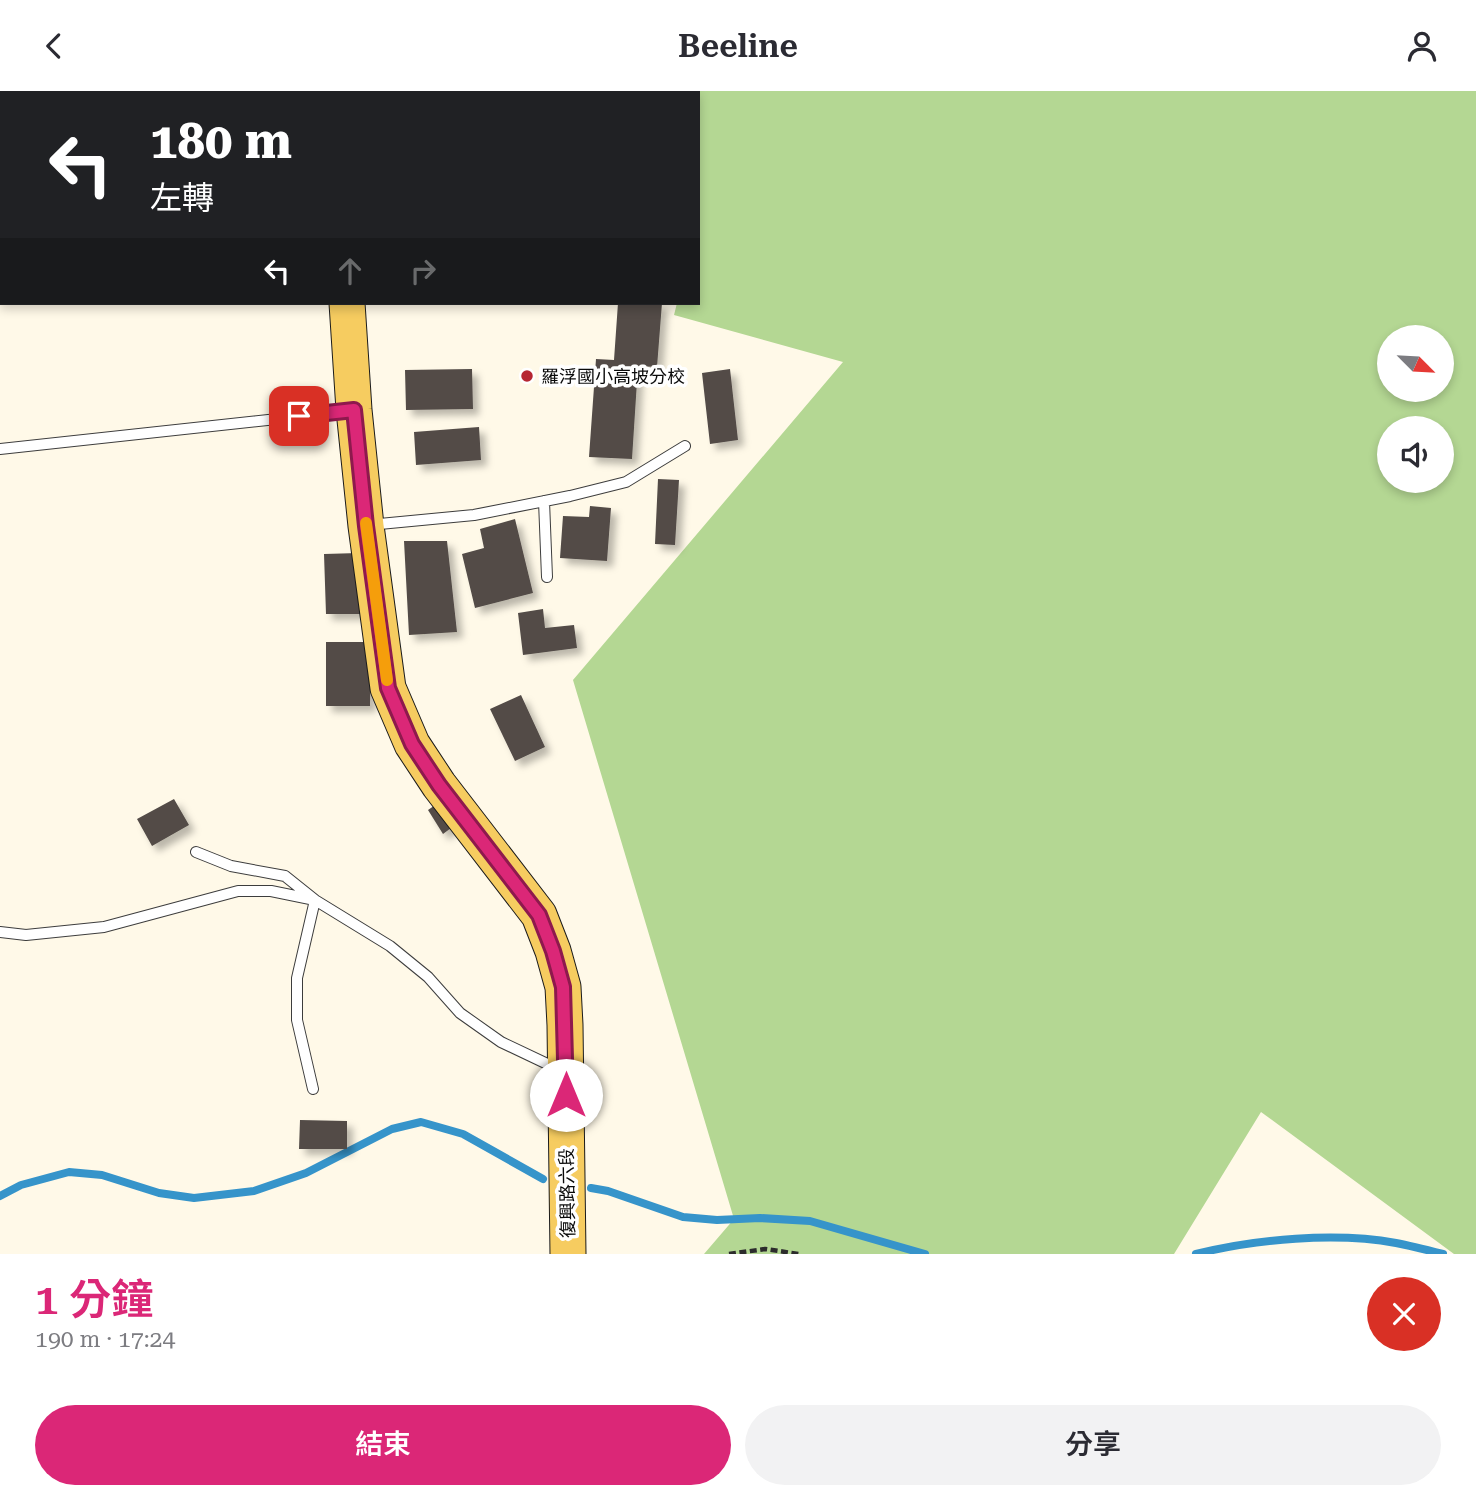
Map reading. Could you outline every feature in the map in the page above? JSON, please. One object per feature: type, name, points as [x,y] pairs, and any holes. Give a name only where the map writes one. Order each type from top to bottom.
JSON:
[{"type":"main road","name":"復興路六段","points":[[348,305],[354,410],[366,526],[388,688],[412,744],[439,785],[539,915],[563,987],[568,1254]]},
{"type":"lane","points":[[0,449],[354,410]]},
{"type":"lane","points":[[366,526],[474,515],[626,482],[685,446]]},
{"type":"lane","points":[[544,501],[547,577]]},
{"type":"lane","points":[[197,852],[230,866],[285,876],[315,900],[390,946],[428,977],[460,1013],[500,1042],[566,1073]]},
{"type":"lane","points":[[0,932],[26,935],[104,927],[237,891],[271,891],[315,900]]},
{"type":"lane","points":[[313,1089],[297,1020],[297,978],[315,900]]},
{"type":"path","points":[[729,1254],[765,1249],[799,1254]]},
{"type":"green space","points":[[700,91],[1476,91],[1476,1254],[1454,1254],[1261,1112],[1174,1254],[704,1254],[734,1219],[573,680],[843,362],[674,315],[676,305],[700,305]]},
{"type":"building","points":[[618,305],[662,305],[657,367],[638,366],[632,459],[589,457],[596,359],[614,360]]},
{"type":"building","points":[[472,369],[473,409],[406,410],[405,370]]},
{"type":"building","points":[[730,369],[738,440],[710,444],[702,373]]},
{"type":"building","points":[[479,427],[481,460],[416,465],[414,432]]},
{"type":"building","points":[[658,479],[679,480],[675,545],[655,544]]},
{"type":"building","points":[[590,506],[611,508],[607,561],[560,558],[563,516],[589,517]]},
{"type":"building","points":[[515,519],[533,593],[475,608],[462,554],[484,548],[480,529]]},
{"type":"building","points":[[404,541],[447,541],[457,632],[409,635]]},
{"type":"building","points":[[359,553],[361,614],[326,614],[324,554]]},
{"type":"building","points":[[543,609],[545,628],[574,625],[577,648],[523,655],[518,613]]},
{"type":"building","points":[[326,642],[371,642],[370,706],[326,706]]},
{"type":"building","points":[[521,695],[545,747],[515,761],[490,709]]},
{"type":"building","points":[[174,799],[189,825],[152,846],[137,819]]},
{"type":"building","points":[[444,799],[459,822],[443,834],[428,810]]},
{"type":"building","points":[[300,1120],[347,1121],[347,1149],[299,1149]]},
{"type":"waterway","points":[[0,1196],[21,1185],[69,1172],[102,1175],[159,1193],[194,1198],[254,1191],[306,1173],[392,1129],[421,1122],[463,1134],[543,1179]]},
{"type":"waterway","points":[[591,1188],[608,1191],[683,1217],[810,1221],[925,1254]]},
{"type":"waterway","points":[[1196,1254],[1244,1244],[1322,1238],[1396,1243],[1443,1254]]},
{"type":"slow traffic","points":[[366,523],[387,680]]},
{"type":"place","name":"羅浮國小高坡分校","points":[[527,376]]},
{"type":"route","points":[[299,416],[354,410],[366,526],[388,688],[412,744],[439,785],[539,915],[563,987],[566,1095]]}]
